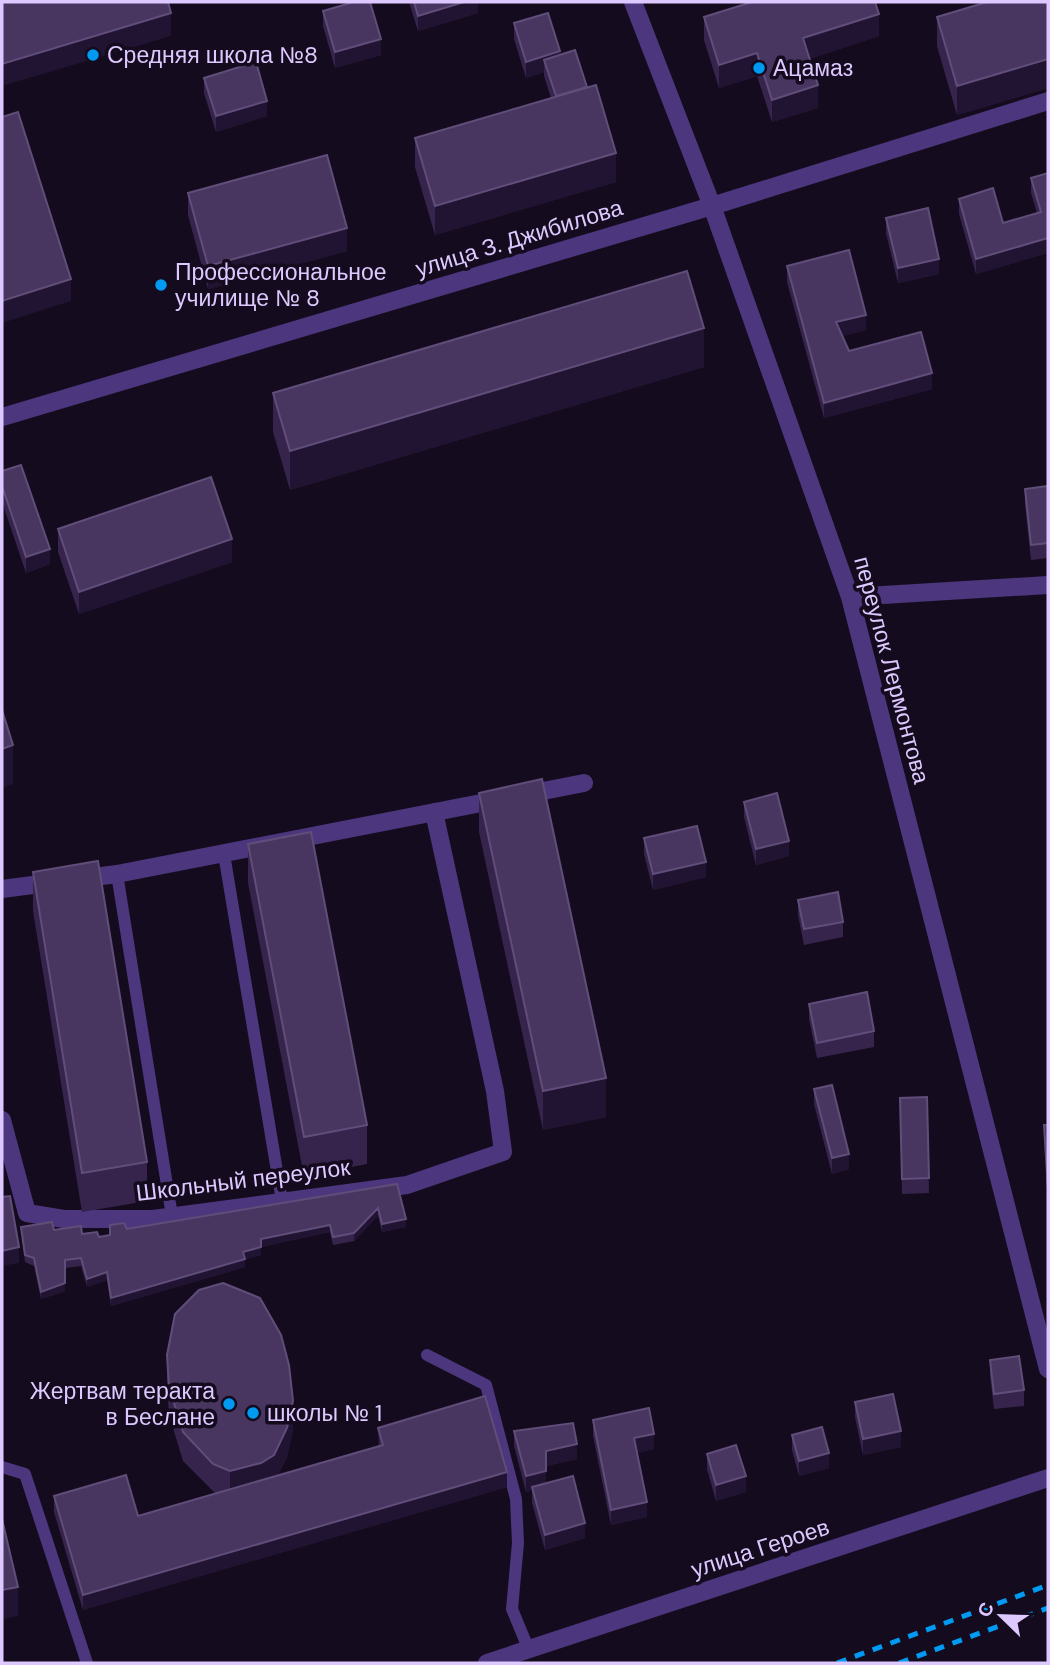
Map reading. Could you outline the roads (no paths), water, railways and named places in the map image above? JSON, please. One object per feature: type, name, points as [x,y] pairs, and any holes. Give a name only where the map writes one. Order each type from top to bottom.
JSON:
[{"type":"street","name":"переулок Лермонтова","points":[[633,2],[712,206],[850,597],[1048,1368]]},
{"type":"street","name":"улица З. Джибилова","points":[[2,417],[712,206],[1048,101]]},
{"type":"street","points":[[850,597],[1048,585]]},
{"type":"street","points":[[2,889],[117,874],[584,783]]},
{"type":"street","name":"Школьный переулок","points":[[2,1120],[4,1141],[27,1213],[64,1219],[153,1219],[407,1185],[503,1152],[495,1091],[434,812]]},
{"type":"street","name":"улица Героев","points":[[487,1663],[1048,1478]]},
{"type":"lane","points":[[224,853],[282,1201]]},
{"type":"lane","points":[[117,874],[172,1216]]},
{"type":"lane","points":[[427,1355],[486,1385],[516,1499],[518,1543],[512,1608],[529,1650]]},
{"type":"lane","points":[[2,1467],[24,1474],[87,1663]]},
{"type":"railway","points":[[837,1663],[1048,1585]]},
{"type":"railway","points":[[899,1663],[1048,1608]]},
{"type":"place","name":"Средняя школа №8","points":[[93,55]]},
{"type":"place","name":"Ацамаз","points":[[759,68]]},
{"type":"place","name":"Профессиональное училище № 8","points":[[161,285]]},
{"type":"place","name":"Жертвам теракта в Беслане","points":[[229,1404]]},
{"type":"place","name":"школы № 1","points":[[253,1413]]}]
